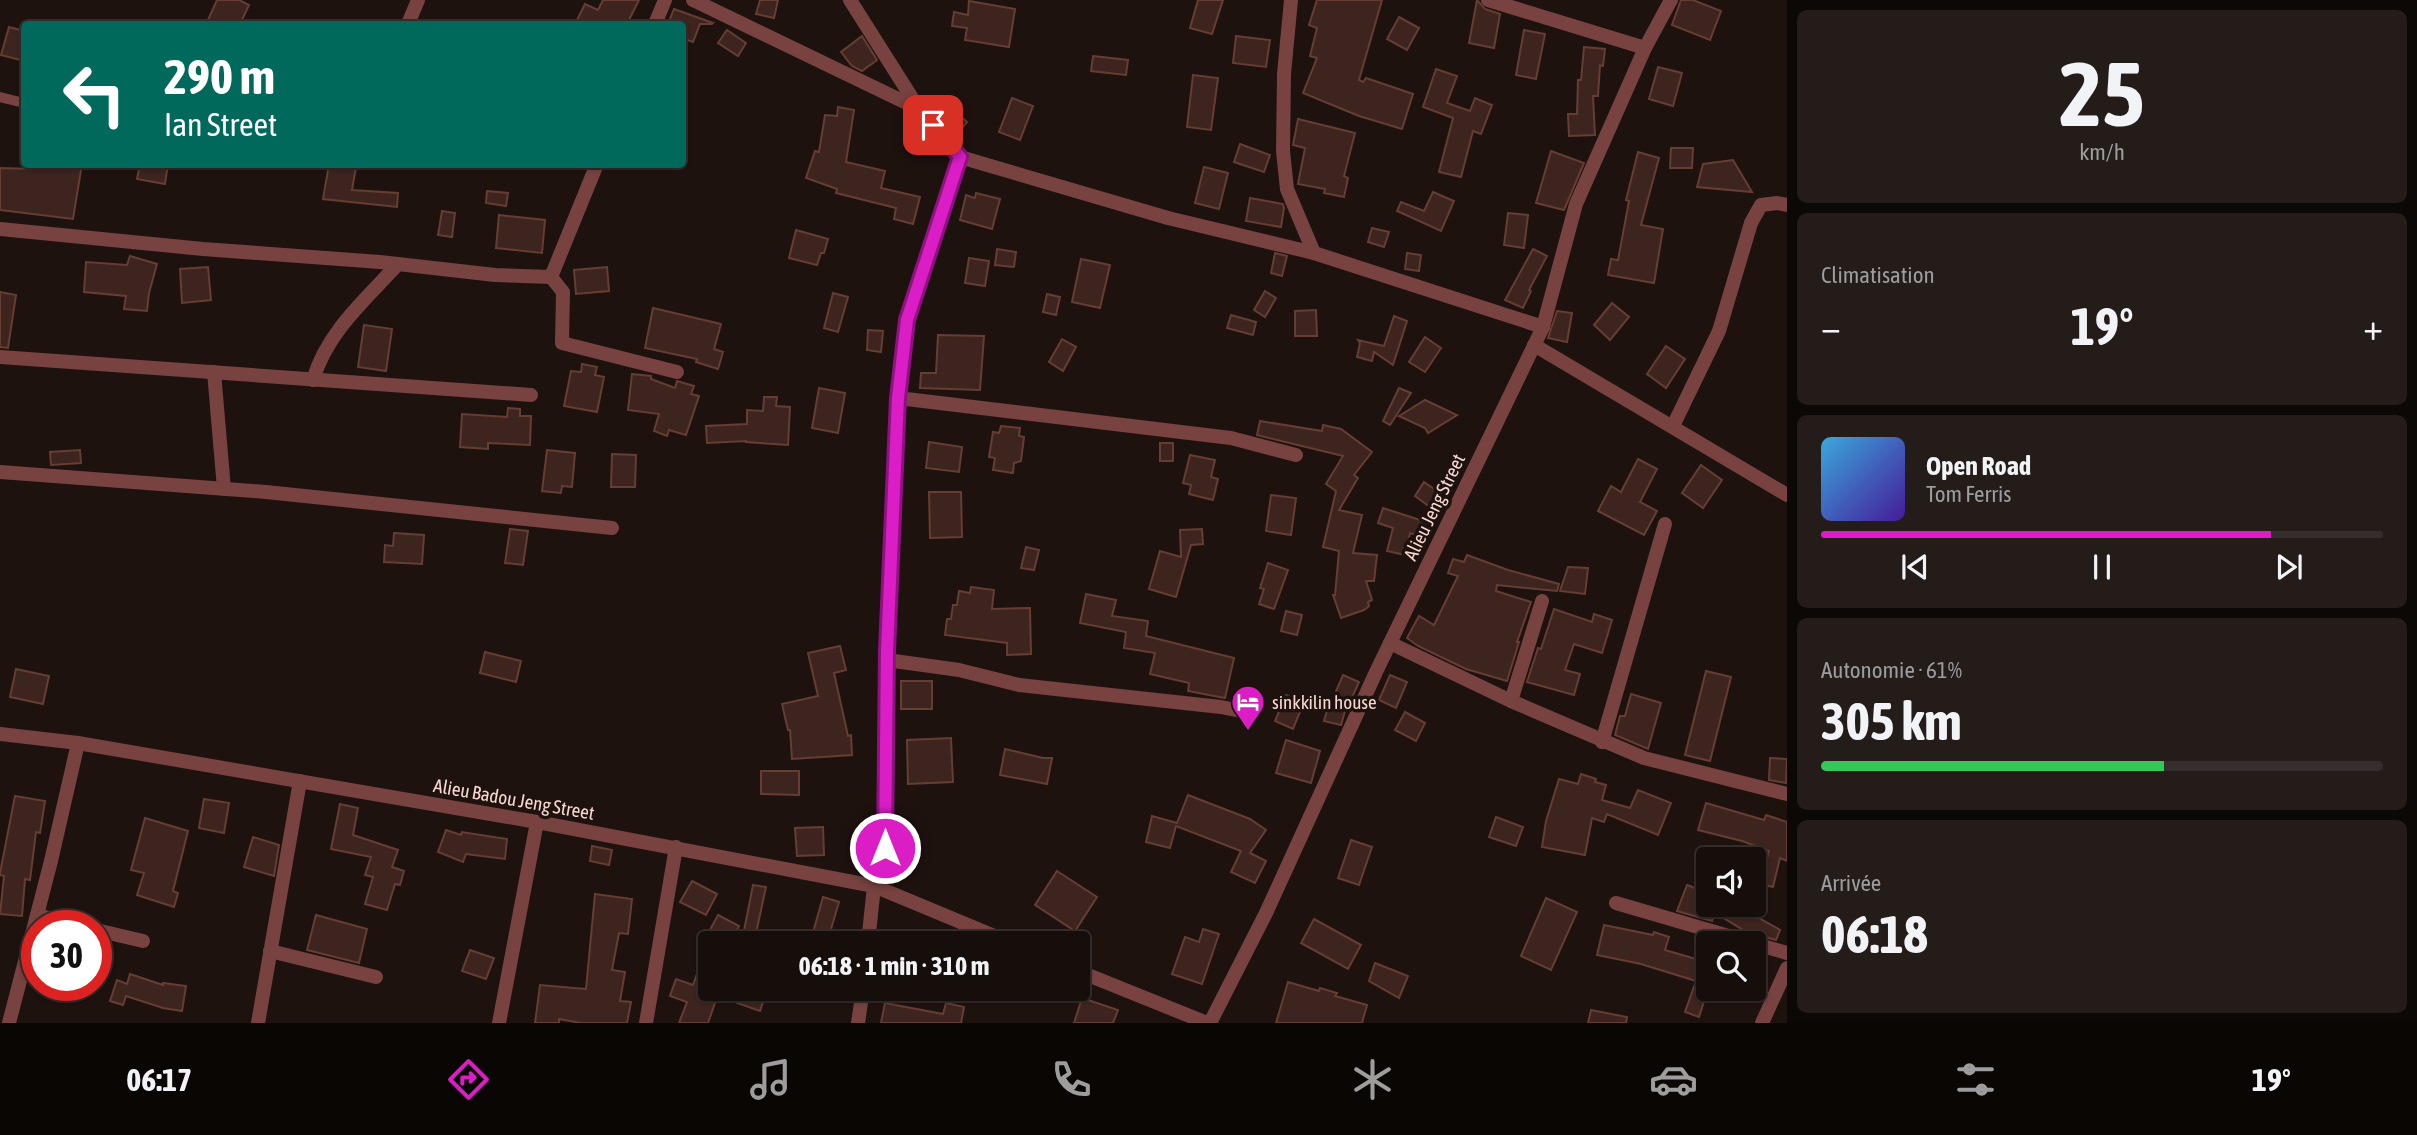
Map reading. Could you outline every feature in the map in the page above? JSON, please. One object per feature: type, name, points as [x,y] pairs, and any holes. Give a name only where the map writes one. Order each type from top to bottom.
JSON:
[{"type":"street","points":[[409,21],[418,0]]},
{"type":"street","points":[[656,21],[665,0]]},
{"type":"street","points":[[693,0],[919,109]]},
{"type":"street","points":[[850,0],[919,109],[960,157],[1168,218],[1314,253],[1543,327]]},
{"type":"street","points":[[1291,0],[1284,74],[1283,151],[1287,189],[1314,253]]},
{"type":"street","points":[[1488,0],[1645,48]]},
{"type":"street","name":"Alieu Jeng Street","points":[[1208,1023],[1266,912],[1390,643],[1543,327],[1576,204],[1645,48],[1671,0]]},
{"type":"street","points":[[869,931],[874,886],[885,848],[887,660],[898,398],[907,320],[960,157]]},
{"type":"street","points":[[551,277],[595,168]]},
{"type":"street","points":[[1673,426],[1719,331],[1751,223],[1761,205],[1787,205]]},
{"type":"street","points":[[0,229],[495,275],[551,277],[563,292],[562,343],[677,372]]},
{"type":"street","points":[[313,380],[318,362],[335,332],[398,264]]},
{"type":"street","points":[[1534,345],[1787,495]]},
{"type":"street","points":[[0,356],[531,395]]},
{"type":"street","points":[[214,372],[224,489]]},
{"type":"street","points":[[898,398],[1231,438],[1296,455]]},
{"type":"street","points":[[0,472],[224,489],[612,527]]},
{"type":"street","points":[[1602,742],[1665,524]]},
{"type":"street","points":[[1511,701],[1542,601]]},
{"type":"street","points":[[1390,643],[1511,701],[1643,758],[1787,794]]},
{"type":"street","points":[[887,660],[958,670],[1019,685],[1241,711]]},
{"type":"street","name":"Alieu Badou Jeng Street","points":[[0,734],[78,743],[537,822],[874,886],[982,931]]},
{"type":"street","points":[[38,910],[78,743]]},
{"type":"street","points":[[258,1023],[300,781]]},
{"type":"street","points":[[499,1023],[537,822]]},
{"type":"street","points":[[646,1023],[676,847]]},
{"type":"street","points":[[1616,903],[1787,953]]},
{"type":"street","points":[[112,934],[143,941]]},
{"type":"street","points":[[270,951],[376,977]]},
{"type":"street","points":[[1762,1023],[1787,968]]},
{"type":"street","points":[[1090,976],[1208,1023]]},
{"type":"street","points":[[9,1023],[21,977]]},
{"type":"street","points":[[858,1023],[861,1001]]},
{"type":"lane","points":[[0,97],[21,102]]},
{"type":"building","points":[[217,0],[239,0],[249,5],[241,21],[208,20]]},
{"type":"building","points":[[603,0],[639,0],[628,21],[576,21],[585,4],[598,10]]},
{"type":"building","points":[[760,0],[778,0],[774,18],[756,14]]},
{"type":"building","points":[[1198,0],[1223,0],[1212,34],[1190,28]]},
{"type":"building","points":[[1317,0],[1382,0],[1359,80],[1363,82],[1366,78],[1413,94],[1402,129],[1359,116],[1303,93],[1317,58],[1310,56],[1317,28],[1309,25]]},
{"type":"building","points":[[1477,0],[1485,9],[1500,14],[1494,48],[1469,43]]},
{"type":"building","points":[[1681,0],[1693,0],[1721,11],[1710,40],[1672,25]]},
{"type":"building","points":[[969,1],[1015,9],[1009,47],[965,40],[967,28],[952,26],[954,12],[968,15]]},
{"type":"building","points":[[674,9],[713,23],[700,24],[693,42],[686,39],[686,21],[669,21]]},
{"type":"building","points":[[1399,17],[1419,28],[1407,50],[1387,39]]},
{"type":"building","points":[[9,27],[21,30],[21,60],[1,55]]},
{"type":"building","points":[[727,30],[746,43],[738,56],[718,43]]},
{"type":"building","points":[[1524,30],[1545,34],[1536,79],[1516,75]]},
{"type":"building","points":[[862,36],[877,60],[862,71],[852,66],[841,52]]},
{"type":"building","points":[[1236,36],[1270,40],[1266,67],[1233,63]]},
{"type":"building","points":[[1584,47],[1605,49],[1603,66],[1600,65],[1598,96],[1593,96],[1595,135],[1569,136],[1568,114],[1577,114],[1578,80],[1581,80]]},
{"type":"building","points":[[1093,56],[1128,60],[1126,75],[1091,71]]},
{"type":"building","points":[[1658,67],[1682,73],[1673,106],[1649,99]]},
{"type":"building","points":[[1436,69],[1457,76],[1447,103],[1470,111],[1475,98],[1492,105],[1481,134],[1473,131],[1461,177],[1439,172],[1453,118],[1423,107]]},
{"type":"building","points":[[1193,75],[1218,78],[1211,130],[1187,127]]},
{"type":"building","points":[[1012,98],[1033,106],[1020,140],[999,132]]},
{"type":"building","points":[[838,107],[854,110],[846,162],[885,171],[881,188],[920,197],[913,224],[894,219],[896,208],[836,193],[837,189],[806,178],[815,151],[819,152],[825,115],[837,116]]},
{"type":"building","points":[[952,109],[967,122],[957,135],[942,121]]},
{"type":"building","points":[[1298,119],[1355,133],[1344,176],[1348,178],[1344,197],[1324,193],[1325,189],[1298,184],[1305,148],[1293,145]]},
{"type":"building","points":[[1240,144],[1270,155],[1264,172],[1234,162]]},
{"type":"building","points":[[1671,148],[1693,148],[1692,168],[1670,168]]},
{"type":"building","points":[[1551,151],[1584,163],[1564,210],[1536,203]]},
{"type":"building","points":[[1638,152],[1659,158],[1641,225],[1663,229],[1654,283],[1608,275],[1611,259],[1618,260],[1629,201],[1626,200]]},
{"type":"building","points":[[1733,160],[1752,192],[1697,187],[1703,164]]},
{"type":"building","points":[[1204,167],[1228,173],[1219,209],[1195,203]]},
{"type":"building","points":[[0,168],[81,168],[73,219],[0,210]]},
{"type":"building","points":[[139,168],[167,168],[165,184],[137,179]]},
{"type":"building","points":[[328,168],[356,168],[352,190],[398,193],[397,207],[323,199]]},
{"type":"building","points":[[487,191],[508,193],[506,206],[486,203]]},
{"type":"building","points":[[1433,192],[1454,201],[1441,231],[1397,211],[1401,202],[1424,211]]},
{"type":"building","points":[[976,193],[1000,199],[992,229],[960,220],[966,195],[975,198]]},
{"type":"building","points":[[1250,198],[1283,204],[1281,227],[1246,221]]},
{"type":"building","points":[[442,211],[455,213],[452,237],[438,235]]},
{"type":"building","points":[[1508,213],[1528,215],[1524,248],[1504,245]]},
{"type":"building","points":[[499,215],[545,220],[542,253],[496,248]]},
{"type":"building","points":[[1372,228],[1389,232],[1384,247],[1368,242]]},
{"type":"building","points":[[796,230],[828,239],[817,265],[789,258]]},
{"type":"building","points":[[997,249],[1016,252],[1014,267],[995,265]]},
{"type":"building","points":[[1533,249],[1547,256],[1523,308],[1505,300]]},
{"type":"building","points":[[1275,253],[1287,256],[1282,276],[1271,273]]},
{"type":"building","points":[[1407,253],[1421,255],[1419,271],[1405,269]]},
{"type":"building","points":[[130,256],[157,264],[147,311],[124,309],[126,296],[84,292],[86,262],[127,265]]},
{"type":"building","points":[[969,258],[989,261],[985,286],[965,283]]},
{"type":"building","points":[[1081,259],[1110,265],[1100,308],[1072,302]]},
{"type":"building","points":[[208,267],[211,300],[182,303],[180,269]]},
{"type":"building","points":[[607,267],[609,291],[576,294],[574,270]]},
{"type":"building","points":[[1265,291],[1276,298],[1265,317],[1254,310]]},
{"type":"building","points":[[0,292],[16,295],[8,348],[0,347]]},
{"type":"building","points":[[833,293],[848,297],[838,332],[824,328]]},
{"type":"building","points":[[1047,294],[1060,297],[1056,315],[1043,312]]},
{"type":"building","points":[[1612,303],[1629,317],[1610,340],[1594,325]]},
{"type":"building","points":[[653,308],[721,324],[714,349],[723,352],[718,369],[696,362],[697,359],[645,348]]},
{"type":"building","points":[[1316,310],[1317,336],[1295,336],[1295,311]]},
{"type":"building","points":[[1557,311],[1572,313],[1567,342],[1548,338]]},
{"type":"building","points":[[1231,315],[1256,322],[1253,335],[1227,328]]},
{"type":"building","points":[[1394,316],[1407,321],[1393,365],[1374,352],[1372,361],[1357,357],[1360,343],[1358,340],[1384,346]]},
{"type":"building","points":[[364,325],[392,329],[386,371],[358,367]]},
{"type":"building","points":[[868,330],[883,331],[881,352],[867,350]]},
{"type":"building","points":[[938,335],[984,336],[980,390],[920,388],[921,373],[936,373]]},
{"type":"building","points":[[1425,337],[1441,348],[1425,372],[1409,362]]},
{"type":"building","points":[[1062,339],[1076,347],[1063,371],[1049,362]]},
{"type":"building","points":[[1666,346],[1685,359],[1666,388],[1647,374]]},
{"type":"building","points":[[582,364],[597,367],[595,375],[604,377],[597,412],[564,406],[571,371],[581,372]]},
{"type":"building","points":[[632,374],[651,376],[651,379],[675,388],[677,381],[694,386],[691,394],[699,396],[686,435],[669,430],[667,436],[654,431],[659,414],[628,410]]},
{"type":"building","points":[[819,388],[845,393],[838,433],[812,428]]},
{"type":"building","points":[[1399,388],[1411,393],[1390,425],[1383,421]]},
{"type":"building","points":[[764,397],[777,397],[776,406],[790,407],[788,445],[746,441],[707,443],[706,426],[747,424],[747,410],[763,411]]},
{"type":"building","points":[[1425,400],[1457,415],[1428,433],[1425,428],[1399,416]]},
{"type":"building","points":[[508,408],[520,409],[520,416],[531,416],[530,445],[488,443],[488,449],[460,447],[462,414],[507,417]]},
{"type":"building","points":[[1260,421],[1322,431],[1323,425],[1341,429],[1372,452],[1354,475],[1358,478],[1339,510],[1362,515],[1353,553],[1377,555],[1374,581],[1366,581],[1372,600],[1364,610],[1341,618],[1333,595],[1339,551],[1323,547],[1336,491],[1326,484],[1343,456],[1257,435]]},
{"type":"building","points":[[1001,426],[1020,428],[1019,436],[1024,437],[1021,461],[1014,463],[1013,473],[993,470],[995,458],[989,457],[993,432],[999,433]]},
{"type":"building","points":[[929,442],[962,447],[959,472],[926,468]]},
{"type":"building","points":[[1160,443],[1173,443],[1173,461],[1160,461]]},
{"type":"building","points":[[80,450],[81,463],[51,465],[50,452]]},
{"type":"building","points":[[547,450],[575,453],[572,487],[562,486],[561,493],[542,491]]},
{"type":"building","points":[[612,454],[636,455],[635,487],[611,487]]},
{"type":"building","points":[[1190,455],[1215,460],[1211,477],[1218,479],[1213,500],[1189,494],[1191,485],[1183,483]]},
{"type":"building","points":[[1638,459],[1657,469],[1640,502],[1657,511],[1644,535],[1598,511],[1611,486],[1621,492]]},
{"type":"building","points":[[1701,465],[1722,480],[1703,508],[1682,493]]},
{"type":"building","points":[[1424,482],[1440,493],[1430,507],[1415,496]]},
{"type":"building","points":[[929,492],[961,492],[962,537],[930,538]]},
{"type":"building","points":[[1271,495],[1296,498],[1291,535],[1266,531]]},
{"type":"building","points":[[1383,508],[1426,522],[1421,537],[1410,533],[1405,555],[1387,551],[1393,528],[1378,523]]},
{"type":"building","points":[[510,529],[528,531],[523,565],[505,563]]},
{"type":"building","points":[[1202,529],[1203,544],[1191,545],[1176,597],[1149,589],[1160,551],[1181,557],[1180,530]]},
{"type":"building","points":[[394,533],[424,535],[422,564],[384,562],[385,545],[393,546]]},
{"type":"building","points":[[1026,547],[1039,550],[1034,570],[1021,568]]},
{"type":"building","points":[[1467,555],[1559,584],[1557,591],[1497,585],[1496,591],[1531,602],[1507,681],[1466,669],[1407,638],[1419,616],[1434,625],[1458,576],[1448,573],[1453,559],[1464,562]]},
{"type":"building","points":[[1268,563],[1288,570],[1274,609],[1259,604],[1264,589],[1260,588]]},
{"type":"building","points":[[1568,567],[1588,568],[1585,594],[1560,591]]},
{"type":"building","points":[[971,587],[994,590],[992,609],[1030,608],[1031,654],[1007,655],[1007,643],[945,635],[947,619],[951,619],[953,605],[957,605],[959,591],[970,593]]},
{"type":"building","points":[[1086,594],[1116,600],[1112,616],[1148,621],[1146,636],[1234,658],[1225,698],[1188,691],[1189,683],[1150,674],[1155,653],[1124,648],[1126,632],[1080,623]]},
{"type":"building","points":[[1554,609],[1592,622],[1594,614],[1612,620],[1602,653],[1574,644],[1565,670],[1580,674],[1574,695],[1527,682]]},
{"type":"building","points":[[1286,611],[1302,615],[1297,635],[1281,631]]},
{"type":"building","points":[[840,646],[846,670],[834,673],[848,736],[851,735],[852,755],[792,759],[790,730],[782,704],[818,696],[808,653]]},
{"type":"building","points":[[485,652],[521,661],[516,682],[480,673]]},
{"type":"building","points":[[16,669],[49,676],[43,704],[10,697]]},
{"type":"building","points":[[1706,671],[1731,677],[1710,761],[1685,755]]},
{"type":"building","points":[[1343,675],[1359,682],[1347,704],[1341,725],[1324,721],[1329,703]]},
{"type":"building","points":[[1390,675],[1407,682],[1396,708],[1379,700]]},
{"type":"building","points":[[901,681],[932,681],[932,709],[901,709]]},
{"type":"building","points":[[1631,694],[1661,703],[1648,749],[1615,735],[1620,716],[1625,716]]},
{"type":"building","points":[[1286,695],[1304,702],[1293,729],[1275,721]]},
{"type":"building","points":[[1405,712],[1425,723],[1416,741],[1395,730]]},
{"type":"building","points":[[951,738],[953,782],[908,784],[907,740]]},
{"type":"building","points":[[1286,740],[1320,751],[1311,783],[1276,773]]},
{"type":"building","points":[[1005,749],[1052,758],[1047,784],[1000,775]]},
{"type":"building","points":[[1770,758],[1787,759],[1786,783],[1769,780]]},
{"type":"building","points":[[761,771],[799,771],[799,795],[761,794]]},
{"type":"building","points":[[1581,774],[1606,785],[1602,800],[1630,808],[1638,790],[1671,803],[1658,835],[1607,814],[1604,822],[1592,818],[1585,855],[1542,847],[1546,821],[1559,779],[1578,784]]},
{"type":"building","points":[[1188,795],[1250,819],[1266,830],[1250,853],[1266,861],[1255,883],[1231,872],[1241,851],[1176,826],[1170,848],[1146,842],[1152,816],[1177,823]]},
{"type":"building","points":[[15,796],[45,801],[40,833],[36,832],[30,880],[25,879],[21,916],[0,914],[4,876],[0,873]]},
{"type":"building","points":[[204,799],[229,803],[224,833],[199,828]]},
{"type":"building","points":[[1706,803],[1764,820],[1766,815],[1787,822],[1787,861],[1780,858],[1773,887],[1766,885],[1769,851],[1766,847],[1698,830]]},
{"type":"building","points":[[340,804],[358,808],[353,835],[398,850],[392,867],[404,871],[400,885],[395,884],[387,910],[365,904],[373,877],[365,875],[371,857],[331,849]]},
{"type":"building","points":[[1496,817],[1523,827],[1516,846],[1489,837]]},
{"type":"building","points":[[145,818],[188,831],[173,891],[178,893],[174,907],[137,895],[144,873],[131,870]]},
{"type":"building","points":[[823,827],[824,855],[797,856],[795,828]]},
{"type":"building","points":[[446,830],[461,835],[462,832],[507,839],[505,859],[466,854],[463,862],[438,852]]},
{"type":"building","points":[[253,837],[279,845],[274,876],[244,867]]},
{"type":"building","points":[[1351,840],[1372,847],[1359,885],[1338,878]]},
{"type":"building","points":[[592,846],[612,850],[609,865],[590,861]]},
{"type":"building","points":[[1057,871],[1097,897],[1075,931],[1035,905]]},
{"type":"building","points":[[692,881],[717,894],[706,915],[680,902]]},
{"type":"building","points":[[753,885],[766,887],[757,931],[744,931]]},
{"type":"building","points":[[1687,885],[1696,888],[1696,916],[1677,911]]},
{"type":"building","points":[[595,894],[632,899],[628,934],[619,933],[612,970],[625,972],[620,1001],[631,1002],[627,1023],[581,1023],[559,1019],[559,1023],[535,1023],[540,985],[586,989]]},
{"type":"building","points":[[823,897],[839,902],[831,931],[813,931]]},
{"type":"building","points":[[1546,898],[1577,912],[1551,970],[1521,956]]},
{"type":"building","points":[[316,915],[367,929],[359,963],[307,950]]},
{"type":"building","points":[[718,915],[739,926],[736,931],[709,931]]},
{"type":"building","points":[[1698,917],[1714,917],[1712,921]]},
{"type":"building","points":[[1722,917],[1757,917],[1780,930],[1776,940],[1766,937],[1766,931],[1745,931]]},
{"type":"building","points":[[1314,919],[1361,945],[1348,969],[1301,943]]},
{"type":"building","points":[[1604,925],[1653,935],[1654,932],[1669,937],[1665,950],[1696,959],[1696,981],[1641,964],[1597,955]]},
{"type":"building","points":[[1203,929],[1219,934],[1202,984],[1172,974],[1185,937],[1199,942]]},
{"type":"building","points":[[470,950],[494,958],[486,979],[462,971]]},
{"type":"building","points":[[1375,963],[1408,976],[1399,998],[1369,981]]},
{"type":"building","points":[[698,971],[698,1001],[716,1001],[708,1023],[679,1023],[687,1002],[670,996],[676,979],[693,985]]},
{"type":"building","points":[[130,974],[163,985],[186,986],[182,1011],[126,996],[123,1005],[110,1001],[117,980],[127,984]]},
{"type":"building","points":[[1696,981],[1696,1001],[1704,1001],[1699,1017],[1685,1012]]},
{"type":"building","points":[[1288,982],[1319,991],[1320,988],[1337,993],[1335,996],[1367,1005],[1362,1023],[1276,1023]]},
{"type":"building","points":[[738,1001],[763,1001],[760,1011],[737,1003]]},
{"type":"building","points":[[1081,1001],[1090,1001],[1118,1010],[1113,1023],[1074,1023]]},
{"type":"building","points":[[885,1003],[943,1014],[946,1003],[964,1007],[961,1023],[881,1023]]},
{"type":"building","points":[[1591,1010],[1627,1017],[1626,1023],[1588,1023]]},
{"type":"place","name":"sinkkilin house","points":[[1248,732]]},
{"type":"route","points":[[885,848],[887,651],[898,398],[907,320],[960,157],[933,125]]}]
